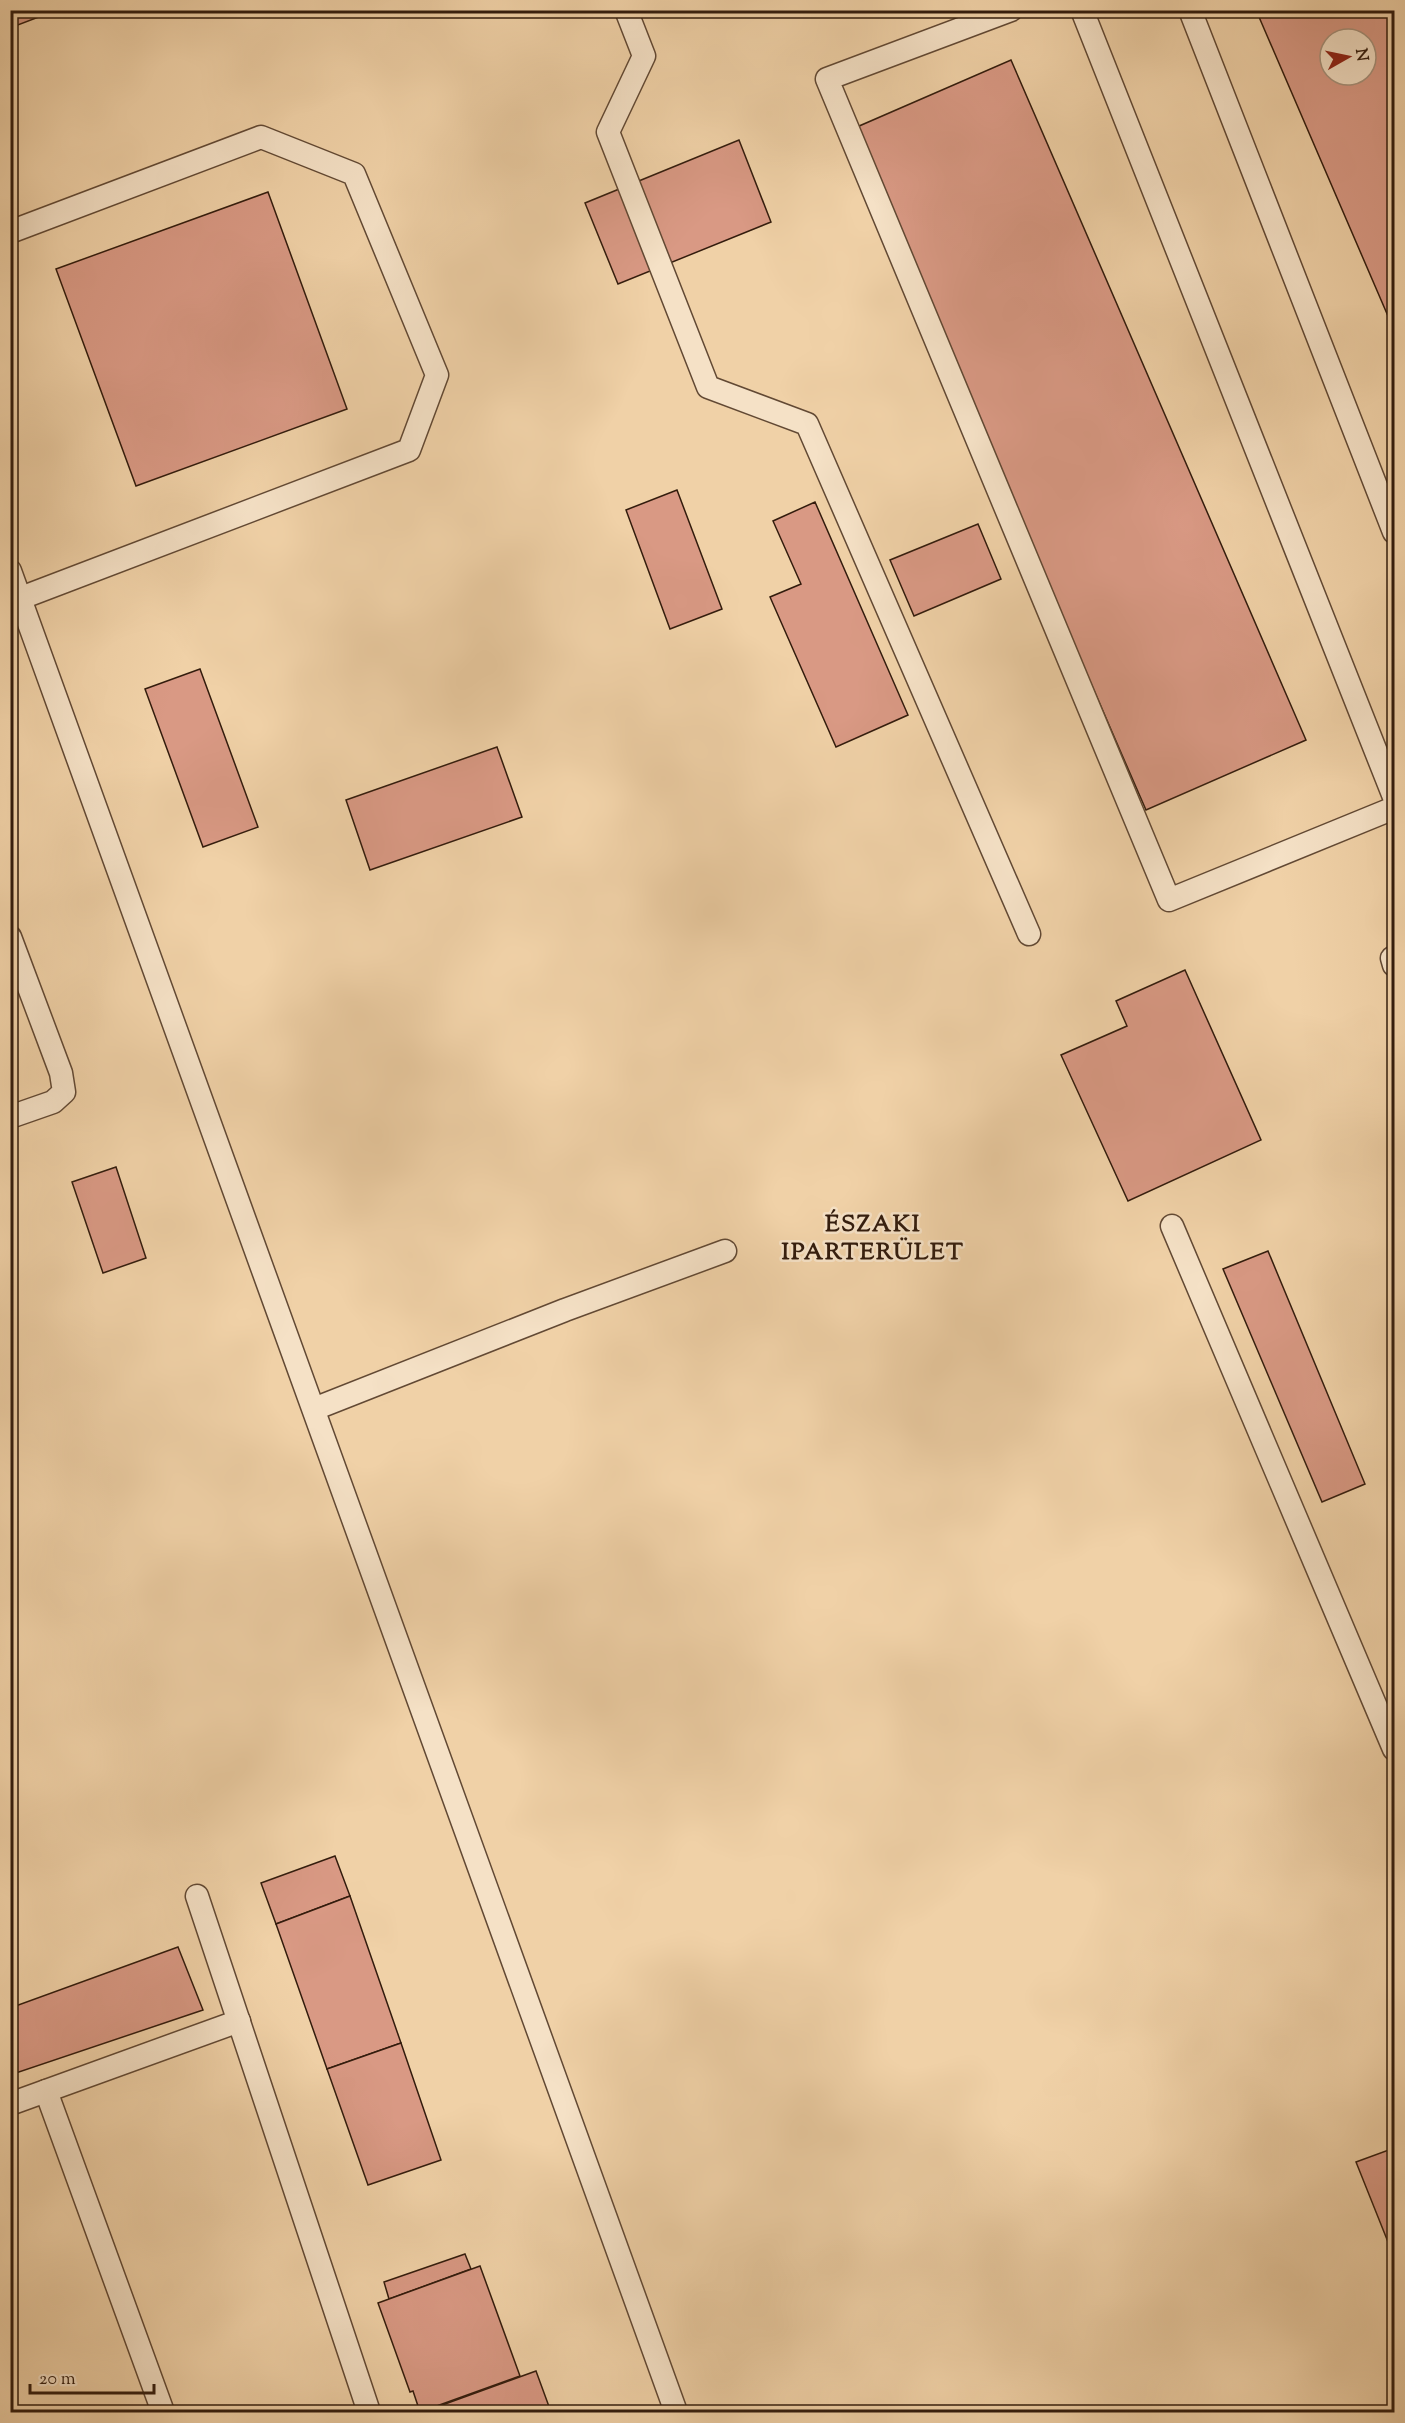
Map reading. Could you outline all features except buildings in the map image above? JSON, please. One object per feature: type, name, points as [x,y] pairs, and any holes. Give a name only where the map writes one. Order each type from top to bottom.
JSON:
[{"type":"lane","points":[[626,10],[644,56],[608,132],[708,387],[807,423],[1029,934]]},
{"type":"lane","points":[[1011,10],[827,79],[1169,900],[1395,808]]},
{"type":"lane","points":[[1082,10],[1395,797]]},
{"type":"lane","points":[[1190,10],[1395,532]]},
{"type":"lane","points":[[10,232],[261,138],[354,174],[438,375],[409,450],[21,598]]},
{"type":"lane","points":[[10,571],[676,2412]]},
{"type":"lane","points":[[10,937],[61,1073],[64,1092],[52,1102],[10,1117]]},
{"type":"lane","points":[[1395,957],[1392,958],[1395,964]]},
{"type":"lane","points":[[1172,1226],[1395,1749]]},
{"type":"lane","points":[[314,1408],[565,1310],[725,1251]]},
{"type":"lane","points":[[197,1896],[369,2412]]},
{"type":"lane","points":[[10,2104],[239,2021]]},
{"type":"lane","points":[[46,2091],[163,2412]]},
{"type":"district","name":"ÉSZAKI IPARTERÜLET","points":[[873,1239]]}]
